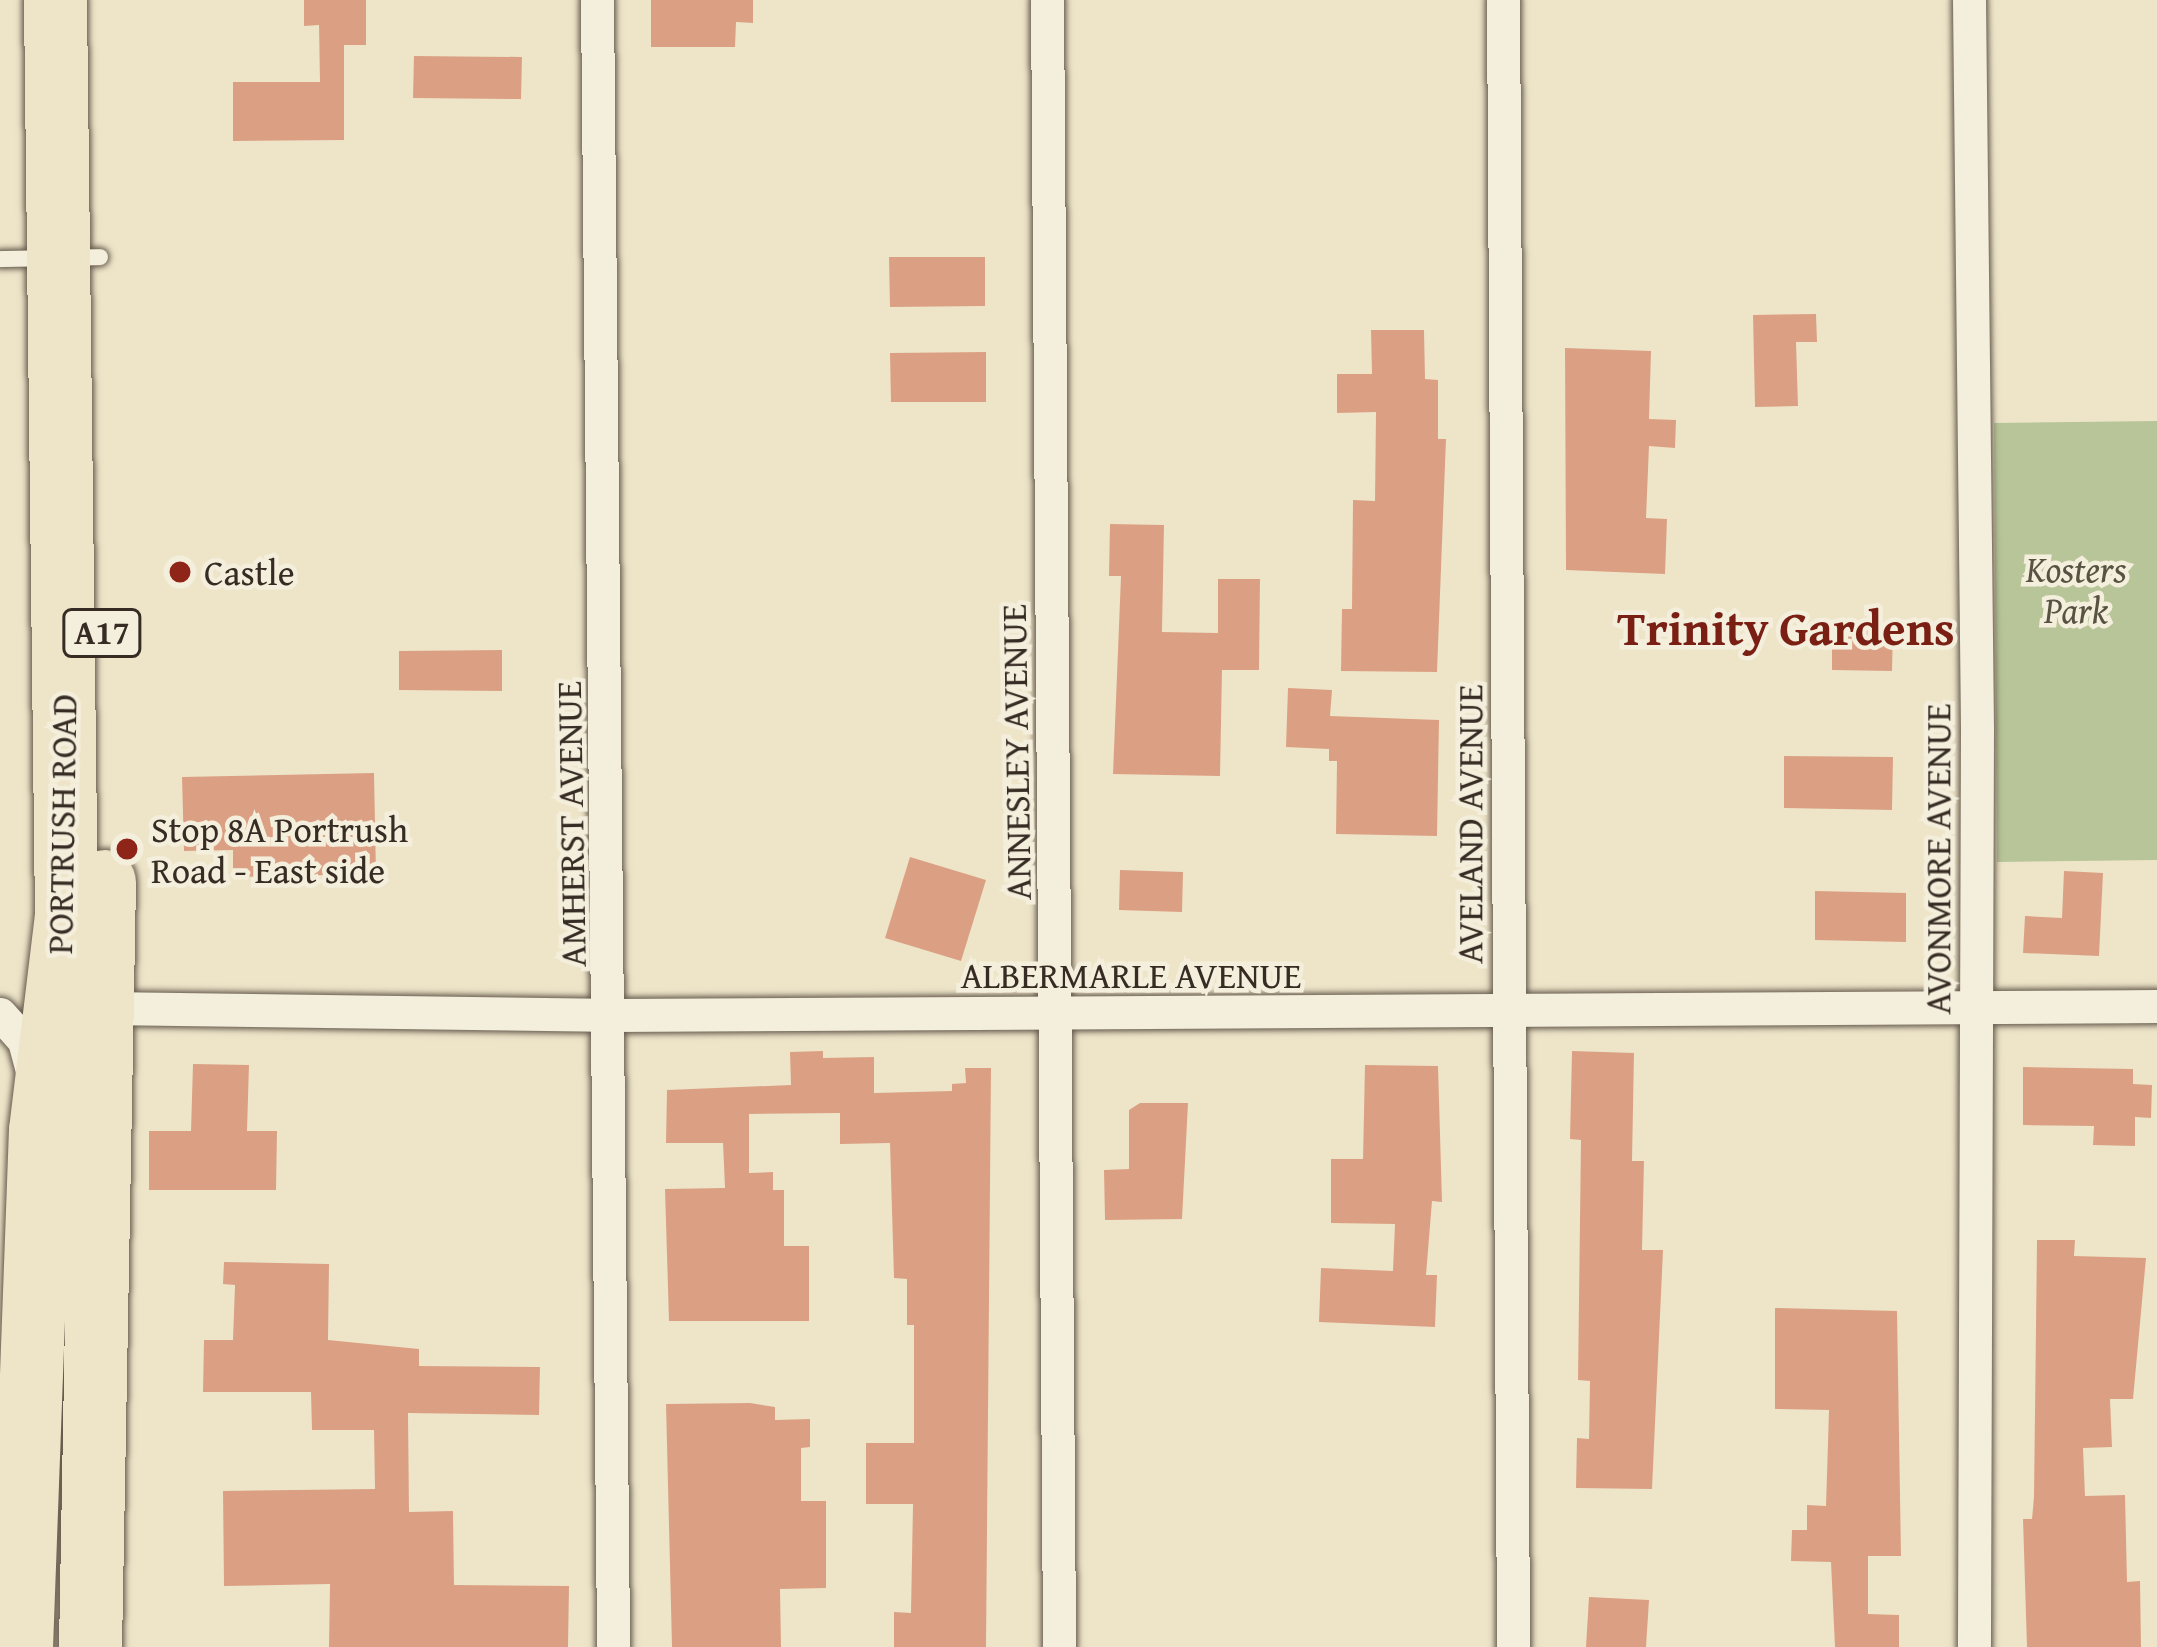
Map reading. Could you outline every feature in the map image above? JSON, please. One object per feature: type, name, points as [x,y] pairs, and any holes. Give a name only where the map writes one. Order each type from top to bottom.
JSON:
[{"type":"highway","name":"PORTRUSH ROAD","points":[[21,1647],[40,1130],[63,939],[52,258],[56,0]]},
{"type":"highway","name":"PORTRUSH ROAD","points":[[90,1647],[105,1008],[52,258],[98,0]]},
{"type":"highway","points":[[35,1247],[81,1044],[105,1008],[90,994],[63,939]]},
{"type":"street","name":"AMHERST AVENUE","points":[[597,0],[612,1015],[613,1647]]},
{"type":"street","name":"ANNESLEY AVENUE","points":[[1047,0],[1059,1647]]},
{"type":"street","name":"AVELAND AVENUE","points":[[1503,0],[1513,1647]]},
{"type":"street","name":"AVONMORE AVENUE","points":[[1969,0],[1976,1012],[1973,1647]]},
{"type":"street","points":[[0,1001],[32,989],[63,939]]},
{"type":"street","name":"ALBERMARLE AVENUE","points":[[105,1008],[1057,1015],[1976,1012],[2157,1006]]},
{"type":"street","points":[[0,1013],[30,1054],[40,1130]]},
{"type":"green space","name":"Kosters Park","points":[[2157,421],[2157,860],[1997,862],[1994,423]]},
{"type":"building","points":[[304,0],[366,0],[366,45],[344,45],[344,140],[233,141],[233,82],[320,82],[319,25],[304,26]]},
{"type":"building","points":[[651,0],[753,0],[753,23],[736,22],[735,47],[651,47]]},
{"type":"building","points":[[414,56],[522,57],[521,99],[413,98]]},
{"type":"building","points":[[889,257],[985,257],[985,306],[890,307]]},
{"type":"building","points":[[1816,314],[1817,342],[1796,342],[1798,406],[1755,407],[1753,315]]},
{"type":"building","points":[[1371,330],[1424,330],[1425,379],[1438,380],[1438,439],[1446,439],[1437,672],[1341,671],[1342,609],[1352,609],[1353,500],[1375,501],[1376,412],[1337,413],[1337,374],[1372,374]]},
{"type":"building","points":[[1565,348],[1651,351],[1649,419],[1676,420],[1675,448],[1649,446],[1646,518],[1667,519],[1665,574],[1566,570]]},
{"type":"building","points":[[986,352],[986,402],[891,402],[890,353]]},
{"type":"building","points":[[1110,524],[1164,525],[1162,632],[1218,633],[1218,579],[1260,579],[1259,670],[1222,670],[1220,776],[1113,774],[1121,576],[1109,576]]},
{"type":"building","points":[[1832,627],[1893,628],[1892,671],[1832,670]]},
{"type":"building","points":[[502,650],[502,691],[399,690],[399,651]]},
{"type":"building","points":[[1288,688],[1332,690],[1330,716],[1439,720],[1437,836],[1336,834],[1337,761],[1329,761],[1329,749],[1286,747]]},
{"type":"building","points":[[1784,756],[1893,757],[1892,810],[1784,808]]},
{"type":"building","points":[[374,773],[376,874],[233,877],[233,850],[184,851],[182,777]]},
{"type":"building","points":[[910,857],[986,880],[961,961],[885,938]]},
{"type":"building","points":[[1120,870],[1183,872],[1182,912],[1119,910]]},
{"type":"building","points":[[2064,871],[2103,873],[2099,956],[2023,953],[2025,916],[2062,918]]},
{"type":"building","points":[[1815,891],[1906,893],[1906,942],[1815,940]]},
{"type":"building","points":[[823,1051],[823,1058],[874,1057],[874,1093],[952,1091],[952,1084],[966,1083],[965,1068],[991,1068],[986,1647],[894,1647],[894,1612],[911,1613],[913,1504],[866,1504],[866,1443],[914,1443],[914,1325],[907,1325],[907,1279],[894,1278],[890,1143],[840,1144],[840,1113],[749,1114],[749,1173],[773,1172],[773,1190],[784,1190],[784,1246],[809,1246],[809,1321],[669,1321],[665,1189],[725,1188],[723,1143],[666,1143],[667,1090],[791,1085],[790,1052]]},
{"type":"building","points":[[1572,1051],[1634,1053],[1632,1161],[1644,1161],[1642,1250],[1663,1250],[1652,1489],[1576,1488],[1577,1438],[1589,1439],[1590,1381],[1578,1380],[1581,1140],[1570,1139]]},
{"type":"building","points":[[193,1064],[249,1065],[247,1131],[277,1131],[276,1190],[149,1190],[149,1131],[191,1131]]},
{"type":"building","points":[[1365,1065],[1438,1066],[1442,1202],[1432,1201],[1426,1275],[1437,1275],[1435,1327],[1319,1322],[1321,1268],[1393,1271],[1395,1224],[1331,1223],[1331,1159],[1363,1159]]},
{"type":"building","points":[[2023,1067],[2133,1069],[2133,1084],[2152,1085],[2151,1118],[2135,1117],[2135,1146],[2093,1145],[2094,1126],[2023,1125]]},
{"type":"building","points":[[1140,1103],[1188,1103],[1182,1219],[1105,1220],[1104,1170],[1129,1169],[1129,1110]]},
{"type":"building","points":[[2037,1240],[2075,1240],[2074,1256],[2146,1258],[2133,1399],[2110,1399],[2112,1447],[2083,1448],[2085,1496],[2125,1495],[2127,1582],[2140,1581],[2141,1647],[2027,1647],[2023,1519],[2032,1519],[2034,1497]]},
{"type":"building","points":[[224,1262],[329,1264],[328,1340],[419,1349],[419,1366],[540,1367],[539,1415],[408,1413],[409,1512],[453,1511],[454,1585],[569,1586],[568,1647],[329,1647],[330,1584],[224,1586],[223,1491],[375,1489],[374,1430],[312,1430],[311,1392],[203,1392],[204,1340],[233,1340],[235,1285],[223,1284]]},
{"type":"building","points":[[1775,1308],[1897,1311],[1901,1556],[1868,1556],[1868,1614],[1899,1615],[1899,1647],[1835,1647],[1831,1562],[1791,1561],[1792,1530],[1807,1530],[1807,1505],[1826,1506],[1829,1410],[1775,1409]]},
{"type":"building","points":[[666,1404],[775,1407],[775,1420],[810,1419],[810,1447],[801,1448],[801,1501],[826,1501],[826,1588],[780,1589],[781,1647],[672,1647]]},
{"type":"building","points":[[1589,1597],[1649,1600],[1646,1647],[1586,1647]]},
{"type":"place","name":"Castle","points":[[180,572]]},
{"type":"place","name":"Stop 8A Portrush Road - East side","points":[[127,849]]},
{"type":"district","name":"Trinity Gardens","points":[[1786,628]]}]
